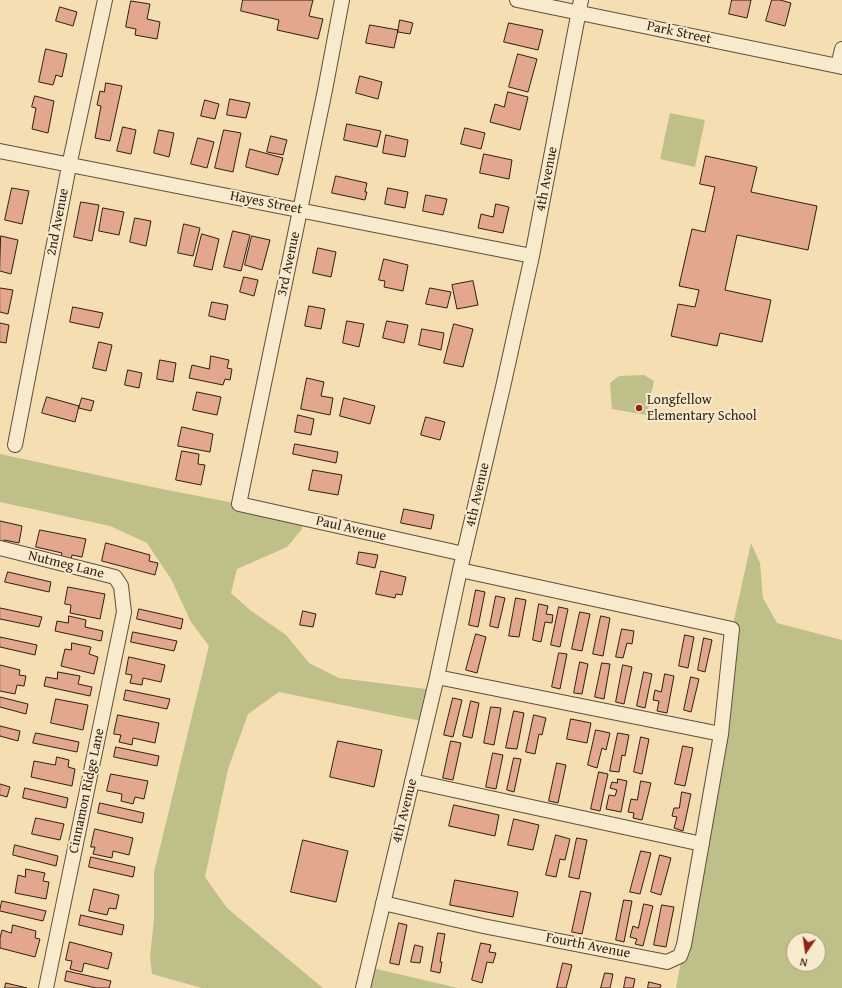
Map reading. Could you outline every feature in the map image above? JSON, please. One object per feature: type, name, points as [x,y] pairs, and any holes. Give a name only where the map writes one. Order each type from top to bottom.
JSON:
[{"type":"street","name":"2nd Avenue","points":[[15,445],[69,166],[105,0]]},
{"type":"street","name":"3rd Avenue","points":[[239,504],[342,0]]},
{"type":"street","name":"Park Street","points":[[517,0],[580,6],[840,66]]},
{"type":"street","name":"4th Avenue","points":[[363,988],[437,677],[532,256],[580,6]]},
{"type":"street","points":[[840,66],[842,49]]},
{"type":"street","name":"Hayes Street","points":[[0,151],[69,166],[300,209],[532,256]]},
{"type":"street","name":"Paul Avenue","points":[[239,504],[464,554]]},
{"type":"street","name":"Nutmeg Lane","points":[[0,548],[115,576],[121,586],[122,593]]},
{"type":"street","name":"Fourth Avenue","points":[[383,903],[483,926],[667,962],[680,956],[684,945],[721,734],[732,629],[460,570]]},
{"type":"street","name":"Cinnamon Ridge Lane","points":[[46,988],[124,612],[122,593]]},
{"type":"street","points":[[437,677],[721,734]]},
{"type":"street","points":[[412,781],[702,844]]},
{"type":"green space","points":[[670,113],[705,120],[695,167],[660,159]]},
{"type":"green space","points":[[644,375],[654,381],[647,415],[612,409],[610,383],[619,376]]},
{"type":"green space","points":[[0,454],[303,518],[302,529],[287,547],[237,569],[231,593],[250,610],[286,635],[309,663],[339,678],[434,690],[426,722],[279,692],[248,714],[228,769],[205,877],[227,908],[323,988],[202,988],[152,974],[150,957],[154,918],[154,872],[209,646],[191,622],[171,579],[147,543],[110,526],[0,502]]},
{"type":"green space","points":[[751,543],[760,563],[763,598],[777,623],[842,640],[842,988],[676,988],[684,945],[732,629]]},
{"type":"green space","points":[[368,967],[458,988],[363,988]]},
{"type":"building","points":[[243,0],[313,0],[309,16],[323,19],[318,39],[277,30],[279,20],[241,11]]},
{"type":"building","points":[[732,0],[751,0],[747,18],[729,14]]},
{"type":"building","points":[[772,0],[780,0],[791,3],[785,26],[766,21]]},
{"type":"building","points":[[131,1],[150,4],[147,19],[160,22],[157,39],[135,35],[136,29],[126,27]]},
{"type":"building","points":[[60,7],[77,12],[73,26],[56,21]]},
{"type":"building","points":[[400,20],[413,23],[410,34],[398,32]]},
{"type":"building","points":[[509,23],[543,30],[538,50],[504,42]]},
{"type":"building","points":[[370,25],[398,30],[394,48],[366,43]]},
{"type":"building","points":[[46,49],[67,54],[62,77],[56,75],[53,85],[39,82]]},
{"type":"building","points":[[518,54],[537,59],[528,92],[509,87]]},
{"type":"building","points":[[360,76],[382,82],[378,99],[356,93]]},
{"type":"building","points":[[106,83],[122,86],[110,141],[95,138],[101,106],[97,105],[100,91],[104,92]]},
{"type":"building","points":[[508,92],[528,97],[520,130],[490,122],[495,104],[504,107]]},
{"type":"building","points":[[35,96],[54,101],[48,133],[32,129],[36,108],[32,107]]},
{"type":"building","points":[[230,99],[250,103],[246,118],[227,115]]},
{"type":"building","points":[[205,100],[219,104],[215,119],[201,116]]},
{"type":"building","points":[[347,124],[381,131],[377,147],[344,140]]},
{"type":"building","points":[[123,127],[136,130],[131,154],[117,151]]},
{"type":"building","points":[[465,128],[485,133],[481,149],[461,144]]},
{"type":"building","points":[[159,130],[174,133],[169,157],[154,153]]},
{"type":"building","points":[[224,130],[241,133],[233,172],[215,168]]},
{"type":"building","points":[[386,135],[408,140],[405,157],[383,153]]},
{"type":"building","points":[[271,136],[287,140],[283,155],[267,152]]},
{"type":"building","points":[[198,138],[214,142],[207,168],[191,164]]},
{"type":"building","points":[[250,149],[283,158],[278,175],[246,167]]},
{"type":"building","points":[[484,154],[512,160],[509,179],[480,173]]},
{"type":"building","points":[[706,156],[757,167],[751,192],[817,206],[808,250],[737,235],[725,290],[771,300],[762,342],[720,333],[717,346],[671,336],[678,304],[695,307],[699,290],[679,286],[692,229],[705,232],[715,187],[700,184]]},
{"type":"building","points":[[336,176],[367,183],[365,200],[332,193]]},
{"type":"building","points":[[12,188],[29,191],[22,224],[5,220]]},
{"type":"building","points":[[388,188],[408,192],[405,208],[385,204]]},
{"type":"building","points":[[426,195],[447,199],[443,215],[423,211]]},
{"type":"building","points":[[81,202],[99,205],[92,241],[74,237]]},
{"type":"building","points":[[496,204],[509,207],[503,233],[478,228],[481,214],[493,217]]},
{"type":"building","points":[[103,208],[124,212],[119,235],[99,231]]},
{"type":"building","points":[[135,218],[151,221],[146,246],[130,242]]},
{"type":"building","points":[[184,224],[200,228],[193,256],[178,253]]},
{"type":"building","points":[[233,231],[250,235],[241,271],[224,267]]},
{"type":"building","points":[[202,234],[219,239],[212,270],[194,266]]},
{"type":"building","points":[[1,236],[18,240],[11,274],[0,271]]},
{"type":"building","points":[[252,236],[270,240],[262,270],[245,265]]},
{"type":"building","points":[[318,248],[336,252],[331,277],[313,273]]},
{"type":"building","points":[[384,259],[408,265],[403,291],[384,287],[385,281],[379,280]]},
{"type":"building","points":[[244,277],[258,280],[254,296],[240,292]]},
{"type":"building","points":[[473,281],[478,305],[457,309],[452,285]]},
{"type":"building","points":[[0,288],[13,290],[8,314],[0,312]]},
{"type":"building","points":[[430,288],[451,292],[447,308],[426,304]]},
{"type":"building","points":[[212,302],[228,305],[225,320],[209,316]]},
{"type":"building","points":[[309,306],[325,309],[321,329],[305,326]]},
{"type":"building","points":[[73,307],[103,313],[99,328],[70,322]]},
{"type":"building","points":[[347,321],[364,324],[359,347],[343,343]]},
{"type":"building","points":[[387,321],[408,325],[404,343],[383,338]]},
{"type":"building","points":[[0,323],[9,325],[6,343],[0,342]]},
{"type":"building","points":[[454,324],[473,329],[463,367],[444,363]]},
{"type":"building","points":[[422,329],[444,333],[441,350],[419,345]]},
{"type":"building","points":[[99,342],[112,345],[106,371],[93,368]]},
{"type":"building","points":[[211,356],[229,360],[227,368],[232,369],[230,380],[225,379],[223,385],[189,378],[192,365],[209,369]]},
{"type":"building","points":[[160,360],[176,363],[173,382],[157,379]]},
{"type":"building","points":[[128,370],[142,373],[139,388],[125,385]]},
{"type":"building","points":[[307,378],[324,382],[321,396],[333,398],[330,415],[301,409]]},
{"type":"building","points":[[197,392],[221,397],[217,415],[193,410]]},
{"type":"building","points":[[47,397],[79,406],[75,422],[42,413]]},
{"type":"building","points":[[82,398],[94,401],[91,411],[79,408]]},
{"type":"building","points":[[344,398],[375,406],[370,424],[340,416]]},
{"type":"building","points":[[298,415],[314,419],[311,435],[295,432]]},
{"type":"building","points":[[426,417],[445,422],[440,440],[421,435]]},
{"type":"building","points":[[182,427],[213,434],[210,452],[178,446]]},
{"type":"building","points":[[295,444],[338,452],[336,463],[293,454]]},
{"type":"building","points":[[182,451],[199,454],[198,464],[205,465],[201,485],[176,480]]},
{"type":"building","points":[[313,470],[342,475],[338,495],[309,490]]},
{"type":"building","points":[[404,509],[434,515],[431,529],[401,523]]},
{"type":"building","points":[[0,521],[22,526],[19,543],[4,540],[3,545],[0,544]]},
{"type":"building","points":[[40,530],[86,539],[82,557],[72,555],[71,559],[61,557],[62,553],[36,547]]},
{"type":"building","points":[[106,543],[150,555],[149,561],[158,563],[155,575],[102,561]]},
{"type":"building","points":[[359,552],[378,555],[375,568],[357,564]]},
{"type":"building","points":[[381,571],[406,577],[402,595],[396,594],[395,598],[376,594]]},
{"type":"building","points":[[8,572],[51,582],[49,592],[5,582]]},
{"type":"building","points":[[68,587],[105,594],[100,619],[70,613],[71,605],[65,604]]},
{"type":"building","points":[[476,590],[485,592],[478,627],[469,625]]},
{"type":"building","points":[[496,596],[505,598],[498,628],[490,626]]},
{"type":"building","points":[[516,598],[526,600],[519,637],[509,636]]},
{"type":"building","points":[[539,604],[548,606],[546,614],[553,615],[552,623],[545,622],[541,642],[533,640]]},
{"type":"building","points":[[559,607],[568,609],[560,647],[551,645]]},
{"type":"building","points":[[0,608],[42,617],[39,627],[0,619]]},
{"type":"building","points":[[139,609],[183,619],[181,629],[137,619]]},
{"type":"building","points":[[303,611],[316,614],[313,627],[300,625]]},
{"type":"building","points":[[580,612],[590,614],[582,651],[572,649]]},
{"type":"building","points":[[69,616],[86,620],[85,627],[103,631],[101,641],[55,631],[57,621],[68,623]]},
{"type":"building","points":[[601,616],[610,618],[603,656],[593,654]]},
{"type":"building","points":[[622,629],[634,631],[632,644],[627,643],[623,658],[616,657]]},
{"type":"building","points":[[133,632],[177,641],[174,651],[131,642]]},
{"type":"building","points":[[476,634],[486,637],[477,673],[466,670]]},
{"type":"building","points":[[685,635],[694,637],[688,668],[679,666]]},
{"type":"building","points":[[0,637],[37,645],[35,655],[0,647]]},
{"type":"building","points":[[704,638],[712,640],[705,672],[698,670]]},
{"type":"building","points":[[72,643],[91,647],[89,654],[98,657],[94,674],[61,666],[65,649],[71,650]]},
{"type":"building","points":[[559,653],[567,654],[560,689],[552,687]]},
{"type":"building","points":[[129,657],[165,665],[161,682],[143,678],[142,685],[130,683],[132,675],[126,674]]},
{"type":"building","points":[[580,662],[588,664],[582,694],[574,693]]},
{"type":"building","points":[[602,663],[610,664],[604,699],[595,697]]},
{"type":"building","points":[[0,665],[20,670],[19,675],[26,676],[24,686],[17,685],[15,694],[0,691]]},
{"type":"building","points":[[623,665],[632,667],[624,704],[616,702]]},
{"type":"building","points":[[58,672],[80,676],[78,684],[92,687],[90,696],[44,686],[46,677],[57,679]]},
{"type":"building","points":[[644,672],[652,674],[645,708],[637,706]]},
{"type":"building","points":[[665,674],[674,676],[667,713],[657,711],[659,701],[653,700],[655,690],[661,692]]},
{"type":"building","points":[[691,677],[699,679],[691,712],[684,710]]},
{"type":"building","points":[[126,690],[170,699],[167,709],[124,700]]},
{"type":"building","points":[[0,697],[28,704],[26,714],[0,707]]},
{"type":"building","points":[[453,698],[462,700],[453,737],[444,735]]},
{"type":"building","points":[[56,699],[88,705],[83,730],[51,723]]},
{"type":"building","points":[[471,701],[479,703],[472,738],[463,736]]},
{"type":"building","points":[[491,707],[501,708],[494,745],[484,743]]},
{"type":"building","points":[[514,711],[524,713],[517,749],[506,748]]},
{"type":"building","points":[[118,715],[159,723],[155,743],[133,738],[132,745],[119,742],[121,735],[114,734]]},
{"type":"building","points":[[534,715],[546,718],[542,735],[539,734],[535,754],[526,752]]},
{"type":"building","points":[[571,719],[591,723],[587,743],[567,739]]},
{"type":"building","points":[[0,726],[20,731],[18,741],[0,736]]},
{"type":"building","points":[[596,730],[610,733],[606,750],[602,748],[597,768],[588,765]]},
{"type":"building","points":[[36,733],[79,742],[77,752],[33,743]]},
{"type":"building","points":[[618,733],[629,735],[625,756],[622,755],[619,772],[610,771]]},
{"type":"building","points":[[641,737],[649,739],[642,774],[634,772]]},
{"type":"building","points":[[338,741],[382,750],[374,787],[330,777]]},
{"type":"building","points":[[451,741],[461,743],[453,780],[443,778]]},
{"type":"building","points":[[683,746],[693,748],[685,786],[675,784]]},
{"type":"building","points":[[116,747],[159,756],[157,766],[114,757]]},
{"type":"building","points":[[493,753],[503,755],[496,789],[486,787]]},
{"type":"building","points":[[57,757],[69,760],[68,767],[75,769],[72,786],[31,777],[34,761],[55,765]]},
{"type":"building","points":[[514,758],[521,759],[514,792],[507,790]]},
{"type":"building","points":[[557,763],[566,765],[558,803],[549,801]]},
{"type":"building","points":[[599,772],[608,774],[600,811],[591,809]]},
{"type":"building","points":[[111,774],[148,781],[144,799],[135,797],[133,804],[121,801],[122,794],[107,791]]},
{"type":"building","points":[[618,779],[627,781],[621,812],[606,809],[609,795],[615,796],[617,790],[610,788],[612,782],[617,783]]},
{"type":"building","points":[[641,781],[651,783],[642,820],[633,818],[634,813],[628,812],[631,799],[637,800]]},
{"type":"building","points":[[0,784],[10,787],[7,797],[0,795]]},
{"type":"building","points":[[25,788],[68,798],[66,808],[23,798]]},
{"type":"building","points":[[682,792],[691,794],[683,831],[674,828],[677,817],[672,816],[674,808],[679,808]]},
{"type":"building","points":[[100,803],[144,813],[142,823],[98,813]]},
{"type":"building","points":[[454,805],[499,815],[495,836],[449,826]]},
{"type":"building","points":[[36,818],[64,824],[60,840],[32,834]]},
{"type":"building","points":[[514,819],[539,825],[533,850],[508,845]]},
{"type":"building","points":[[95,829],[133,838],[129,855],[113,851],[112,858],[93,854],[95,847],[91,847]]},
{"type":"building","points":[[556,835],[570,839],[565,860],[560,859],[556,877],[546,875]]},
{"type":"building","points":[[577,838],[587,840],[579,879],[569,877]]},
{"type":"building","points":[[303,840],[348,851],[336,902],[291,892]]},
{"type":"building","points":[[15,845],[58,856],[56,866],[13,855]]},
{"type":"building","points":[[641,851],[651,853],[640,894],[630,892]]},
{"type":"building","points":[[660,855],[671,858],[661,895],[651,892]]},
{"type":"building","points":[[91,857],[135,867],[133,877],[89,867]]},
{"type":"building","points":[[26,869],[45,873],[43,881],[49,882],[46,899],[15,893],[18,875],[25,877]]},
{"type":"building","points":[[455,880],[518,892],[513,917],[450,905]]},
{"type":"building","points":[[94,889],[119,895],[116,909],[109,908],[107,915],[89,911]]},
{"type":"building","points":[[581,891],[591,893],[582,934],[572,932]]},
{"type":"building","points":[[624,900],[632,901],[624,942],[616,940]]},
{"type":"building","points":[[2,901],[46,911],[43,921],[0,911]]},
{"type":"building","points":[[644,904],[653,906],[643,946],[635,944],[637,939],[630,937],[633,926],[638,928]]},
{"type":"building","points":[[662,905],[674,907],[666,947],[654,945]]},
{"type":"building","points":[[81,915],[124,925],[122,935],[79,925]]},
{"type":"building","points":[[399,923],[407,925],[399,965],[390,963]]},
{"type":"building","points":[[13,925],[36,931],[35,938],[40,939],[35,957],[0,948],[2,930],[11,933]]},
{"type":"building","points":[[438,933],[445,934],[440,962],[442,962],[440,973],[431,971]]},
{"type":"building","points":[[70,942],[112,953],[108,969],[84,963],[82,972],[70,969],[72,961],[66,960]]},
{"type":"building","points":[[481,943],[491,945],[489,952],[496,953],[493,963],[487,962],[482,983],[472,980]]},
{"type":"building","points":[[415,945],[423,947],[420,963],[411,962]]},
{"type":"building","points":[[563,963],[572,965],[566,988],[557,988]]},
{"type":"building","points":[[67,971],[111,981],[109,988],[96,988],[65,981]]},
{"type":"building","points":[[605,973],[613,974],[610,988],[601,988]]},
{"type":"building","points":[[626,977],[635,979],[633,988],[624,988]]},
{"type":"building","points":[[649,982],[661,985],[660,988],[648,988]]},
{"type":"building","points":[[6,983],[27,988],[5,988]]},
{"type":"place","name":"Longfellow Elementary School","points":[[639,408]]}]
